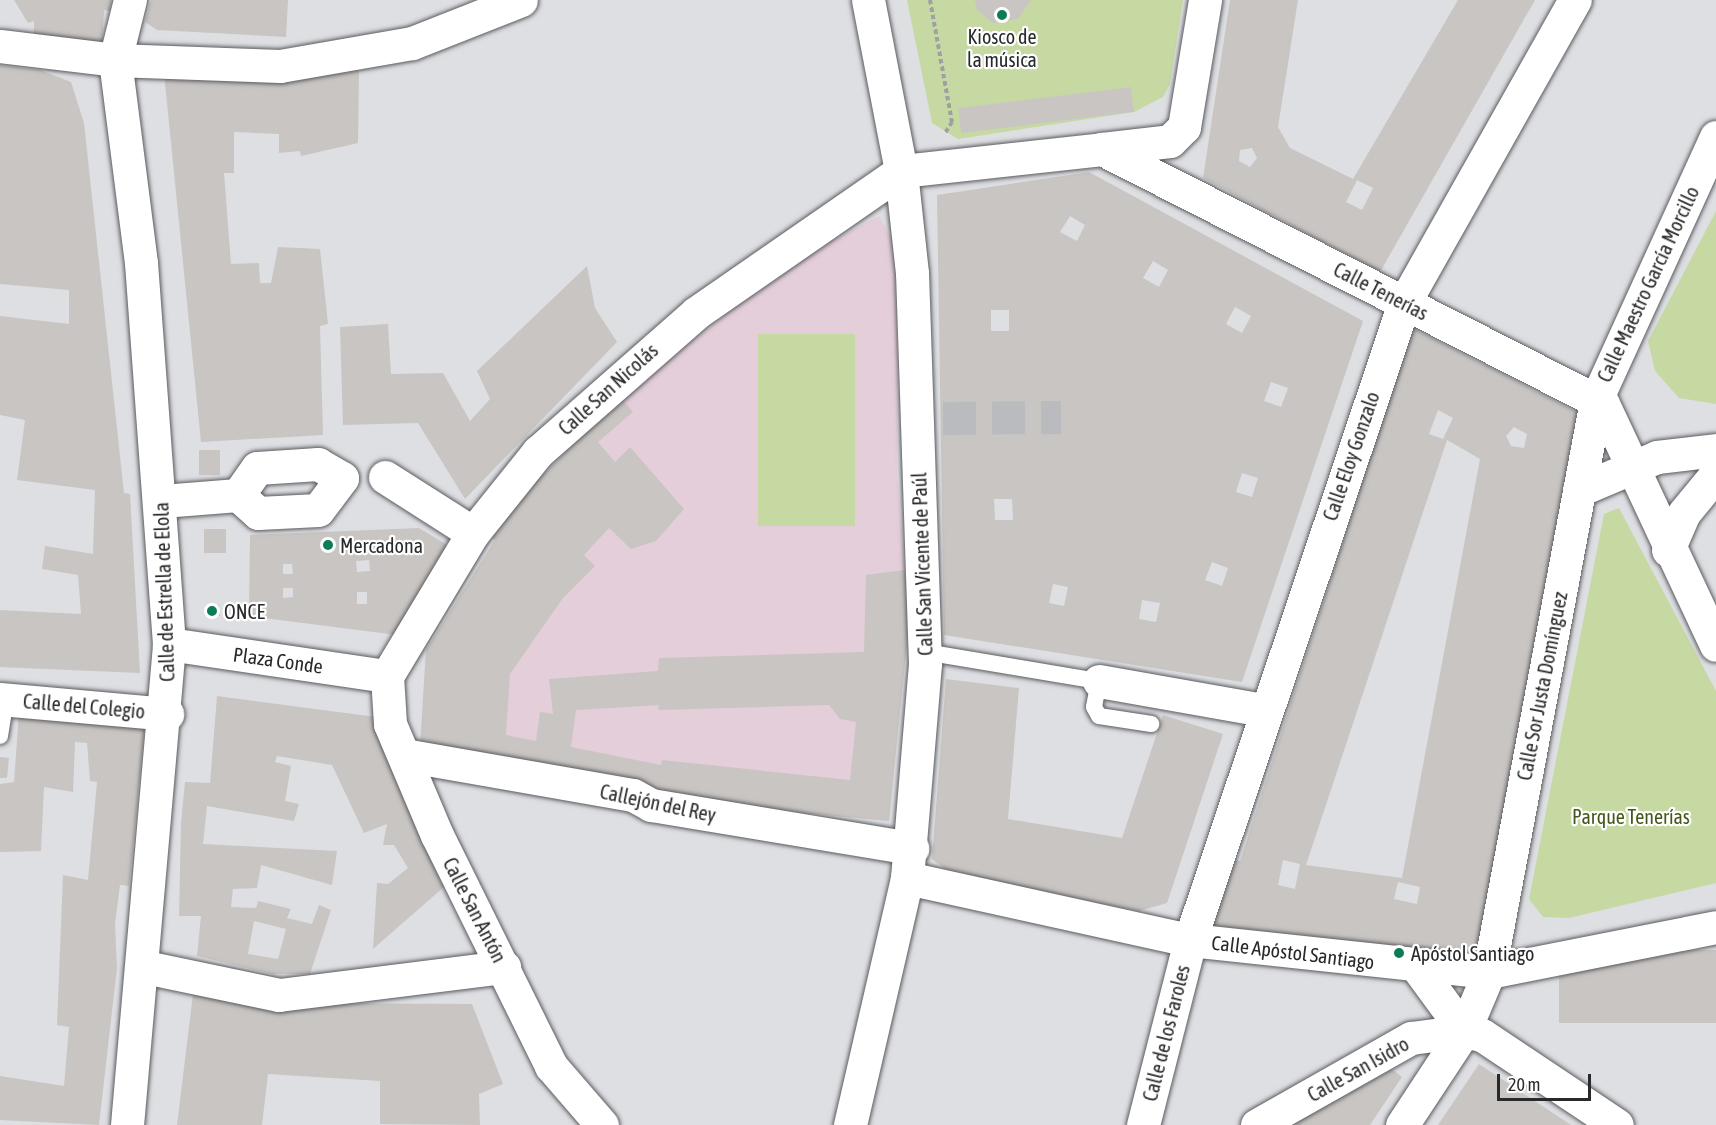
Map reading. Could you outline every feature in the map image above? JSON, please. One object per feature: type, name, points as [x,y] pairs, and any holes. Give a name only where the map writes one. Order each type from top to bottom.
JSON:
[{"type":"street","points":[[115,60],[130,0]]},
{"type":"street","points":[[19,43],[115,60],[280,66],[412,43],[521,0]]},
{"type":"street","name":"Calle San Vicente de Paúl","points":[[850,1125],[910,863],[925,652],[930,418],[912,273],[910,170],[868,0]]},
{"type":"street","points":[[910,170],[1170,141],[1184,127],[1205,0]]},
{"type":"street","name":"Calle Eloy Gonzalo","points":[[1190,940],[1264,710],[1404,303],[1575,0]]},
{"type":"street","name":"Calle de Estrella de Elola","points":[[115,60],[162,501],[169,644],[167,714],[145,967],[127,1125]]},
{"type":"street","name":"Calle Maestro García Morcillo","points":[[1596,399],[1716,137]]},
{"type":"street","name":"Calle Tenerías","points":[[1102,149],[1596,399]]},
{"type":"street","name":"Calle San Nicolás","points":[[387,676],[473,533],[538,452],[630,368],[696,313],[910,170]]},
{"type":"street","points":[[1596,399],[1716,645]]},
{"type":"street","name":"Calle Sor Justa Domínguez","points":[[1402,1125],[1464,1031],[1489,972],[1596,399]]},
{"type":"street","points":[[1579,490],[1630,466],[1716,450]]},
{"type":"street","points":[[1668,550],[1683,513],[1716,474]]},
{"type":"street","points":[[385,477],[473,533]]},
{"type":"street","points":[[162,501],[238,495]]},
{"type":"street","name":"Plaza Conde","points":[[169,644],[387,676]]},
{"type":"street","name":"Calle San Antón","points":[[387,676],[390,724],[551,1066],[602,1125]]},
{"type":"street","points":[[1099,681],[1264,710]]},
{"type":"street","name":"Calle del Colegio","points":[[3,699],[167,714]]},
{"type":"street","name":"Callejón del Rey","points":[[404,755],[633,795],[651,805],[910,863]]},
{"type":"street","name":"Calle Apóstol Santiago","points":[[910,863],[1190,940],[1417,967],[1489,972],[1716,927]]},
{"type":"street","name":"Calle de los Faroles","points":[[1143,1125],[1190,940]]},
{"type":"street","points":[[145,967],[279,995],[504,967]]},
{"type":"street","points":[[1417,967],[1464,1031],[1482,1035],[1617,1125]]},
{"type":"street","name":"Calle San Isidro","points":[[1257,1125],[1411,1038],[1464,1031]]},
{"type":"lane","points":[[925,652],[1099,681],[1094,707],[1099,716],[1151,724]]},
{"type":"lane","points":[[0,736],[3,699]]},
{"type":"path","points":[[910,170],[952,122],[930,0]]},
{"type":"shaded area","points":[[879,216],[897,249],[897,474],[909,622],[889,821],[656,799],[420,747],[426,650],[495,540],[484,533],[612,405],[791,263]]},
{"type":"green space","points":[[907,0],[1183,0],[1170,84],[1163,97],[1134,112],[958,139],[932,123]]},
{"type":"green space","points":[[1716,211],[1716,404],[1679,398],[1655,371],[1648,341]]},
{"type":"green space","points":[[758,334],[855,334],[855,526],[758,526]]},
{"type":"green space","name":"Parque Tenerías","points":[[1619,508],[1716,691],[1716,883],[1569,918],[1543,917],[1529,899],[1604,514]]},
{"type":"building","points":[[14,0],[111,0],[110,11],[104,10],[102,43],[34,39],[34,21],[28,23]]},
{"type":"building","points":[[151,0],[288,0],[286,37],[157,30],[145,22]]},
{"type":"building","name":"Kiosco de la música","points":[[975,0],[1031,0],[1018,19],[993,23],[977,10]]},
{"type":"building","points":[[1230,0],[1298,0],[1278,127],[1290,148],[1353,179],[1458,0],[1535,0],[1380,272],[1203,178]],"holes":[[[1252,148],[1257,158],[1250,167],[1239,161],[1240,150]],[[1357,180],[1373,188],[1362,210],[1346,202]]]},
{"type":"building","points":[[0,65],[40,70],[71,82],[84,123],[124,493],[130,494],[140,673],[0,667],[0,610],[81,614],[78,575],[42,569],[45,546],[93,554],[95,490],[17,480],[25,420],[0,415],[0,316],[69,324],[69,290],[0,284]]},
{"type":"building","points":[[359,67],[358,143],[301,156],[300,151],[279,153],[279,134],[234,132],[234,173],[224,173],[231,264],[259,263],[260,283],[271,283],[278,247],[320,249],[328,324],[320,326],[323,435],[201,442],[164,73]]},
{"type":"building","points":[[1131,87],[1134,112],[961,133],[958,108]]},
{"type":"building","points":[[1089,172],[1363,321],[1242,682],[944,635],[937,195]],"holes":[[[1070,216],[1085,225],[1077,241],[1060,232]],[[1153,261],[1168,270],[1159,287],[1143,278]],[[1235,307],[1251,316],[1242,333],[1226,324]],[[991,310],[1009,310],[1009,331],[991,331]],[[1271,382],[1288,388],[1281,407],[1264,401]],[[992,405],[1011,405],[1011,425],[992,425]],[[1242,473],[1258,478],[1252,497],[1236,492]],[[994,499],[1012,499],[1013,520],[995,520]],[[1212,562],[1228,568],[1222,586],[1205,580]],[[1053,584],[1068,587],[1064,606],[1049,603]],[[1142,600],[1160,603],[1156,622],[1139,619]]]},
{"type":"building","points":[[587,266],[595,308],[617,342],[465,499],[418,423],[343,425],[340,327],[388,324],[391,374],[443,373],[470,421],[490,399],[477,371]]},
{"type":"building","points":[[1412,328],[1580,414],[1481,962],[1212,929],[1235,860],[1240,861]],"holes":[[[1438,410],[1453,418],[1443,439],[1429,434]],[[1514,427],[1527,434],[1524,448],[1511,446],[1506,436]],[[1447,440],[1480,459],[1402,878],[1306,865]],[[1283,860],[1300,864],[1295,889],[1278,885]],[[1398,882],[1420,887],[1417,904],[1394,899]]]},
{"type":"building","points":[[621,398],[633,412],[598,442],[615,462],[630,447],[684,509],[656,541],[631,549],[609,528],[584,555],[595,566],[563,598],[510,674],[506,735],[536,741],[540,712],[553,714],[549,679],[658,671],[659,658],[864,652],[866,575],[905,570],[909,622],[889,821],[656,799],[658,783],[656,791],[420,747],[426,650],[495,540],[484,533]],"holes":[[[659,705],[658,710],[829,705],[840,719],[856,722],[850,780],[662,760],[661,765],[571,747],[576,710]]]},
{"type":"building","points":[[199,450],[220,450],[220,475],[199,475]]},
{"type":"building","points":[[419,528],[447,545],[397,635],[249,616],[250,535]],"holes":[[[369,560],[370,571],[357,572],[356,561]],[[283,564],[292,564],[293,574],[283,574]],[[283,588],[293,588],[293,597],[283,598]],[[357,592],[367,592],[367,604],[357,604]]]},
{"type":"building","points":[[204,529],[226,529],[226,553],[204,553]]},
{"type":"building","name":"ONCE","points":[[219,605],[220,616],[205,616],[206,606]]},
{"type":"building","points":[[946,679],[1019,688],[1008,819],[1122,838],[1163,715],[1223,734],[1167,903],[1139,911],[953,875],[932,859]]},
{"type":"building","points":[[217,696],[376,717],[453,879],[373,949],[377,883],[388,884],[408,868],[394,845],[383,845],[387,824],[364,833],[332,765],[277,756],[275,762],[291,766],[285,801],[299,804],[294,821],[207,806],[203,844],[337,851],[332,885],[261,865],[257,888],[233,889],[231,907],[256,908],[258,901],[291,909],[287,918],[312,924],[319,905],[331,910],[310,974],[272,974],[197,956],[201,916],[179,916],[181,823],[185,782],[210,783]],"holes":[[[254,921],[286,929],[278,959],[248,954]]]},
{"type":"building","points":[[19,713],[145,724],[129,886],[120,885],[115,924],[117,968],[99,1125],[0,1120],[0,1076],[64,1086],[69,1027],[57,1025],[63,875],[88,880],[97,782],[90,781],[87,743],[75,742],[73,792],[44,787],[41,851],[0,852],[0,784],[14,782]]},
{"type":"building","points":[[0,757],[9,758],[7,778],[0,778]]},
{"type":"building","points":[[1559,950],[1716,950],[1716,1023],[1559,1023]]},
{"type":"building","points":[[194,986],[275,1003],[472,1004],[503,1084],[479,1094],[480,1125],[380,1124],[380,1081],[268,1074],[262,1125],[177,1125]]},
{"type":"building","points":[[1384,1063],[1402,1077],[1370,1125],[1282,1125]]},
{"type":"building","points":[[1479,1064],[1571,1125],[1438,1125]]},
{"type":"tunnel","points":[[943,418],[1061,417]]},
{"type":"place","name":"Kiosco de la música","points":[[1002,15]]},
{"type":"place","name":"Mercadona","points":[[328,545]]},
{"type":"place","name":"ONCE","points":[[212,611]]},
{"type":"place","name":"Apóstol Santiago","points":[[1399,953]]}]
